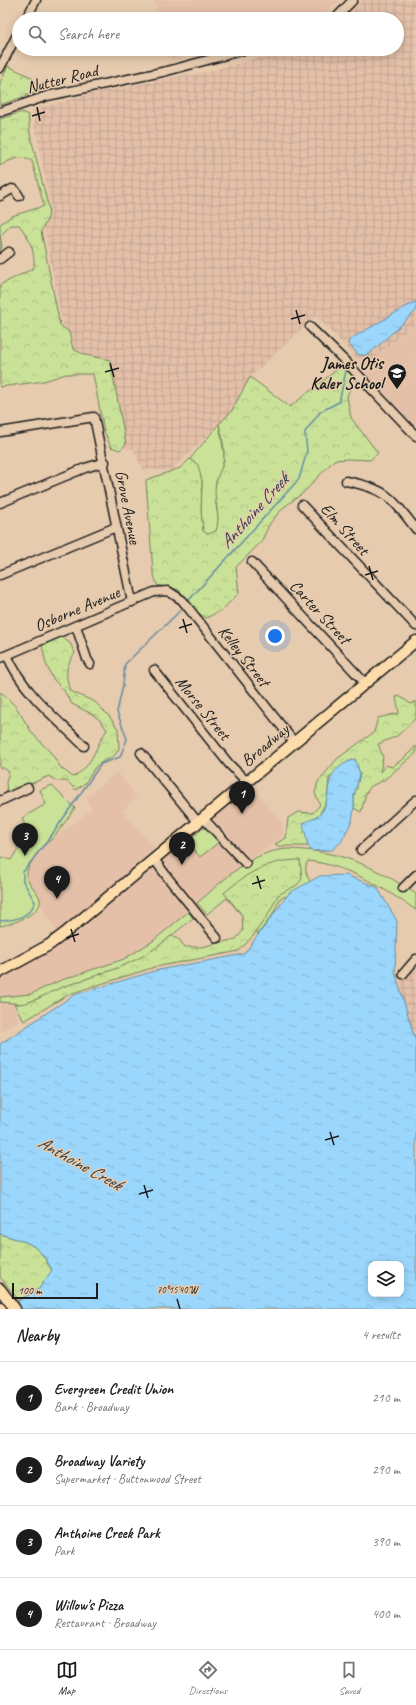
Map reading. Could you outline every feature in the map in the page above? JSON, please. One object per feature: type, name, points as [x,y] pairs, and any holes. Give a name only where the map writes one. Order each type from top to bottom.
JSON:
[{"type":"main road","name":"Broadway","points":[[0,972],[57,940],[416,641]]},
{"type":"main road","points":[[0,1288],[15,1309]]},
{"type":"street","points":[[30,12],[36,0]]},
{"type":"street","points":[[342,12],[353,0]]},
{"type":"street","points":[[0,68],[12,45]]},
{"type":"street","name":"Nutter Road","points":[[0,112],[48,96],[167,71],[222,56]]},
{"type":"street","points":[[0,196],[12,189],[15,190],[19,196]]},
{"type":"street","points":[[0,258],[9,252]]},
{"type":"street","points":[[310,327],[347,363],[416,436]]},
{"type":"street","name":"Grove Avenue","points":[[0,432],[94,417],[105,462],[116,527],[132,602]]},
{"type":"street","points":[[0,503],[85,468],[105,462]]},
{"type":"street","points":[[346,481],[369,485],[386,494],[416,529]]},
{"type":"street","name":"Elm Street","points":[[302,505],[416,626]]},
{"type":"street","points":[[0,575],[116,527]]},
{"type":"street","name":"Carter Street","points":[[252,562],[365,683]]},
{"type":"street","name":"Osborne Avenue","points":[[3,657],[154,592],[168,591]]},
{"type":"street","name":"Kelley Street","points":[[168,591],[182,600],[294,742]]},
{"type":"street","points":[[76,626],[90,664]]},
{"type":"street","points":[[3,657],[12,667],[30,694],[84,746]]},
{"type":"street","name":"Morse Street","points":[[154,670],[229,764],[247,782]]},
{"type":"street","points":[[141,753],[201,820],[246,864]]},
{"type":"street","points":[[0,801],[28,788]]},
{"type":"street","points":[[360,850],[416,800]]},
{"type":"street","points":[[154,859],[217,938]]},
{"type":"street","points":[[403,888],[416,875]]},
{"type":"street","points":[[403,974],[416,959]]},
{"type":"shaded area","points":[[154,0],[342,0],[325,12],[157,12]]},
{"type":"shaded area","points":[[362,0],[416,0],[416,322],[365,367],[316,316],[250,377],[231,412],[171,471],[143,469],[133,449],[125,449],[107,363],[71,369],[42,215],[52,212],[32,110],[85,95],[189,74],[194,75],[266,56],[404,56],[404,12],[352,12]]},
{"type":"shaded area","points":[[169,56],[190,56],[171,61]]},
{"type":"shaded area","name":"James Otis Kaler School","points":[[416,322],[416,429],[361,373],[365,367]]},
{"type":"shaded area","points":[[117,772],[137,797],[122,811],[157,850],[244,777],[282,823],[283,836],[248,861],[153,941],[134,954],[59,981],[35,993],[10,996],[19,1021],[0,1032],[0,966],[30,950],[57,931],[44,912],[40,900],[29,883],[28,869],[42,847],[91,810],[87,797]]},
{"type":"shaded area","points":[[416,967],[416,1042],[398,983]]},
{"type":"green space","points":[[8,66],[31,77],[43,90],[0,105],[0,83]]},
{"type":"green space","points":[[22,112],[28,115],[30,134],[49,209],[48,218],[41,231],[60,325],[69,332],[73,349],[85,355],[110,360],[126,444],[120,450],[111,447],[104,431],[93,374],[66,374],[44,381],[0,387],[0,285],[34,268],[34,256],[31,245],[19,225],[11,225],[0,236],[0,224],[12,216],[44,206],[32,161],[20,158],[8,161],[0,166],[0,119]]},
{"type":"green space","points":[[0,236],[2,246],[0,252]]},
{"type":"green space","points":[[340,367],[354,376],[347,397],[351,418],[378,453],[370,460],[334,460],[303,493],[284,507],[270,523],[261,542],[236,567],[239,593],[222,610],[206,618],[195,611],[179,590],[157,585],[153,572],[146,480],[180,468],[190,459],[198,465],[202,481],[201,511],[203,531],[208,534],[216,531],[218,525],[218,513],[215,488],[217,478],[223,464],[224,454],[219,424],[231,412],[250,377],[290,407]]},
{"type":"green space","points":[[219,424],[224,453],[223,464],[216,482],[216,505],[219,521],[216,531],[208,535],[203,531],[201,511],[202,481],[190,459]]},
{"type":"green space","points":[[61,637],[70,643],[75,653],[69,662],[67,671],[67,680],[70,691],[95,702],[109,716],[118,729],[119,749],[114,756],[97,765],[85,783],[76,790],[67,781],[57,781],[49,776],[7,794],[6,782],[9,772],[4,768],[0,768],[0,693],[2,693],[16,707],[32,733],[51,753],[61,768],[73,777],[90,762],[107,730],[100,720],[92,714],[72,704],[63,689],[53,679],[46,664],[42,645]]},
{"type":"green space","points":[[399,696],[411,704],[416,701],[416,718],[397,736],[378,744],[383,757],[380,772],[386,765],[392,767],[416,746],[416,753],[384,780],[371,786],[366,793],[361,812],[354,808],[354,796],[360,774],[355,759],[348,762],[329,778],[327,800],[307,839],[308,846],[278,846],[275,844],[286,838],[288,818],[298,812],[313,813],[320,805],[315,793],[318,782],[337,759],[374,732],[378,718],[399,713],[396,697]]},
{"type":"green space","points":[[52,785],[75,808],[53,838],[39,850],[28,869],[27,878],[40,899],[40,904],[32,913],[18,921],[0,926],[0,857],[11,860],[28,833],[22,818],[46,804],[40,790]]},
{"type":"green space","points":[[206,826],[219,842],[200,857],[187,841]]},
{"type":"green space","points":[[287,849],[306,850],[340,856],[355,861],[385,875],[416,894],[416,910],[378,886],[351,872],[323,863],[308,861],[306,873],[312,884],[292,895],[280,898],[273,914],[258,934],[227,898],[207,914],[197,903],[228,876],[249,861],[273,851]]},
{"type":"green space","points":[[300,860],[302,879],[297,885],[278,895],[269,913],[253,936],[239,951],[155,967],[69,994],[24,1021],[14,1004],[32,1001],[60,988],[118,968],[145,955],[171,936],[177,937],[185,947],[201,947],[236,939],[243,931],[242,915],[224,893],[241,879],[268,865],[278,862]]},
{"type":"green space","points":[[188,912],[193,918],[153,951],[128,965],[77,982],[25,1004],[0,1002],[0,997],[31,994],[59,981],[124,959],[153,941]]},
{"type":"green space","points":[[0,1234],[25,1242],[37,1249],[47,1261],[52,1271],[39,1289],[19,1300],[0,1277]]},
{"type":"water","points":[[416,301],[416,311],[368,355],[359,355],[348,343],[352,338]]},
{"type":"water","points":[[355,759],[360,774],[354,796],[352,821],[341,842],[332,850],[312,851],[308,846],[303,823],[318,816],[324,809],[331,779],[335,772],[342,765]]},
{"type":"water","points":[[346,875],[377,887],[397,921],[395,972],[416,1042],[416,1309],[17,1309],[19,1300],[39,1289],[52,1270],[37,1249],[18,1239],[0,1234],[0,1044],[74,995],[158,970],[244,954],[289,893],[320,876]]},
{"type":"waterway","name":"Anthoine Creek","points":[[190,599],[299,479],[307,451],[305,432],[320,412],[339,402],[346,371]]},
{"type":"waterway","name":"Anthoine Creek","points":[[0,921],[16,919],[29,912],[35,902],[23,881],[23,872],[51,836],[101,764],[120,757],[127,739],[117,712],[123,685],[125,664],[181,610]]},
{"type":"place","name":"James Otis Kaler School","points":[[397,390]]},
{"type":"place","name":"Evergreen Credit Union","points":[[242,814]]},
{"type":"place","name":"Anthoine Creek Park","points":[[25,856]]},
{"type":"place","name":"Broadway Variety","points":[[182,865]]},
{"type":"place","name":"Willow's Pizza","points":[[57,899]]}]
